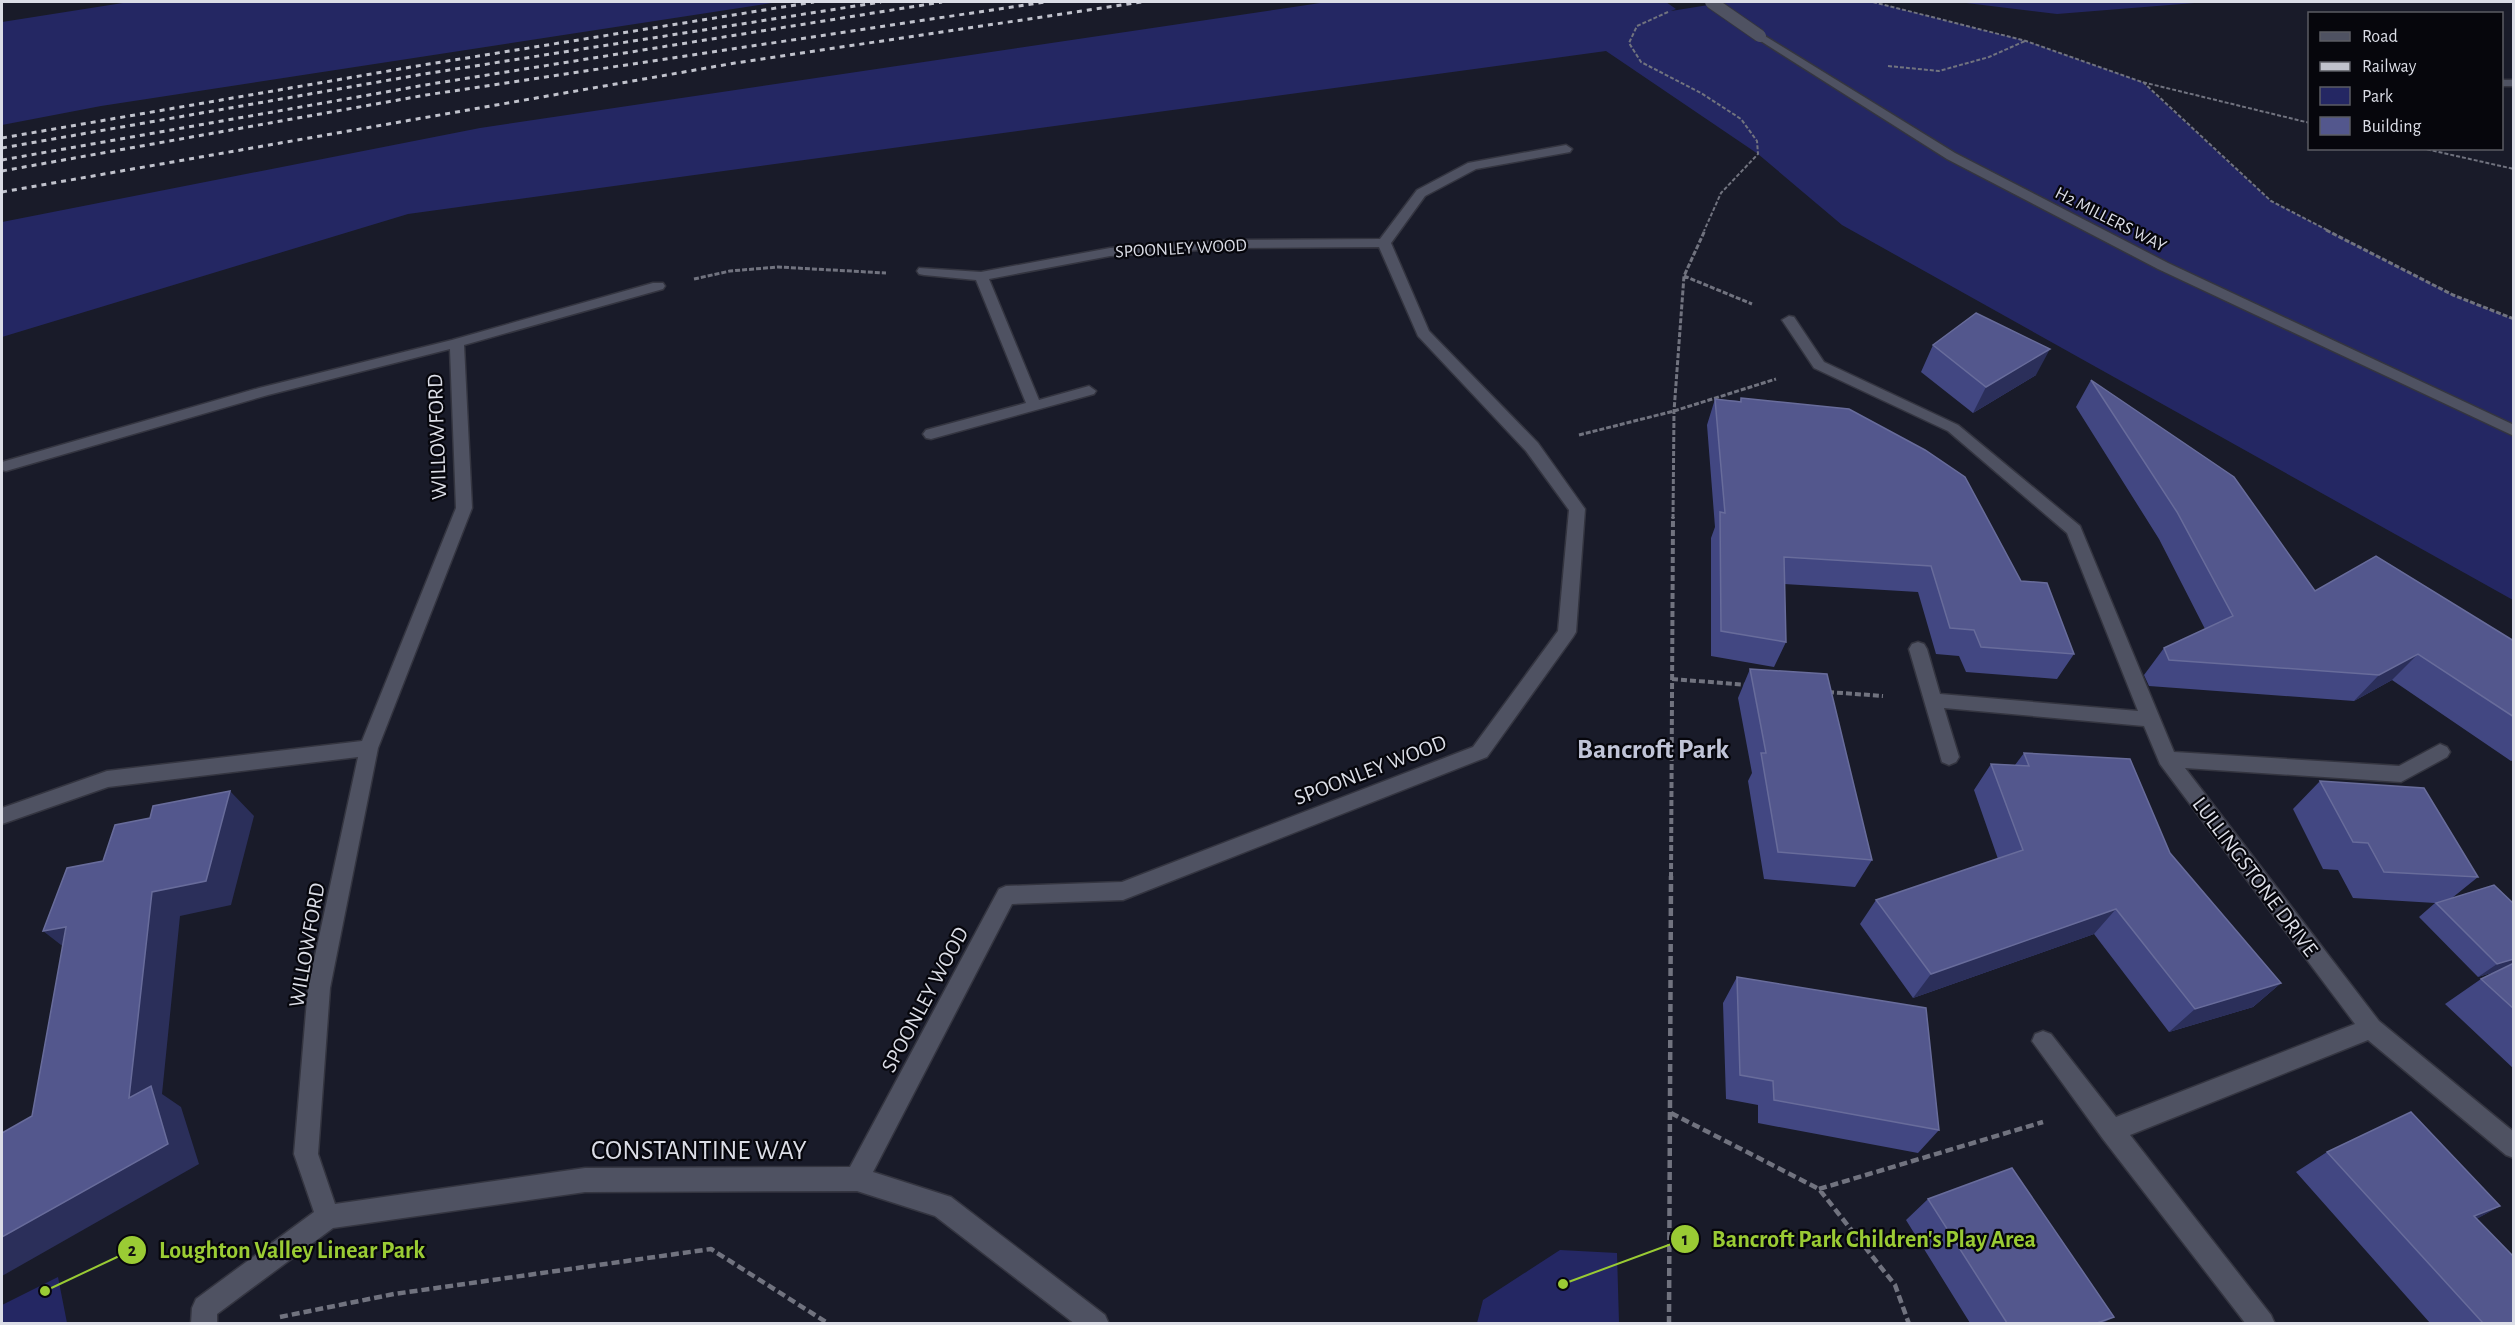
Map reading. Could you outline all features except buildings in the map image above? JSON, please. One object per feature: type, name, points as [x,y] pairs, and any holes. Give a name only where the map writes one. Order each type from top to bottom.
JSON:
[{"type":"street","name":"H2 MILLERS WAY","points":[[1711,2],[1760,36],[1972,167],[2163,266],[2514,431]]},
{"type":"street","points":[[1384,243],[1421,193],[1472,166],[1566,149]]},
{"type":"street","name":"SPOONLEY WOOD","points":[[857,1179],[1006,895],[1123,891],[1480,752],[1567,632],[1577,509],[1532,447],[1423,333],[1384,243],[1229,244],[1110,252],[981,276],[924,271]]},
{"type":"street","points":[[981,276],[1034,405]]},
{"type":"street","points":[[457,343],[658,286]]},
{"type":"street","points":[[1789,320],[1819,365]]},
{"type":"street","name":"WILLOWFORD","points":[[6,466],[264,391],[457,343],[464,508],[369,748],[319,988],[306,1154],[328,1217]]},
{"type":"street","name":"LULLINGSTONE DRIVE","points":[[1819,365],[1953,429],[2074,530],[2167,759],[2371,1028],[2514,1147]]},
{"type":"street","points":[[931,434],[1089,391]]},
{"type":"street","points":[[1918,649],[1949,756]]},
{"type":"street","points":[[1932,700],[2149,719]]},
{"type":"street","points":[[2,816],[108,779],[369,748]]},
{"type":"street","points":[[2167,759],[2401,774],[2440,752]]},
{"type":"street","points":[[2110,1131],[2371,1028]]},
{"type":"street","points":[[2043,1041],[2110,1131],[2262,1323]]},
{"type":"street","name":"CONSTANTINE WAY","points":[[328,1217],[585,1180],[857,1179],[942,1206],[1096,1323]]},
{"type":"street","points":[[204,1323],[205,1308],[328,1217]]},
{"type":"path","points":[[1873,2],[2026,41],[2142,82],[2308,123]]},
{"type":"path","points":[[1669,1323],[1674,411],[1684,276],[1721,193],[1758,154],[1757,141],[1742,119],[1701,93],[1641,62],[1629,43],[1637,26],[1664,13],[1674,11]]},
{"type":"path","points":[[1885,65],[1939,70],[1989,57],[2026,41]]},
{"type":"path","points":[[2142,82],[2271,201],[2453,295],[2514,320]]},
{"type":"path","points":[[2430,150],[2514,169]]},
{"type":"path","points":[[658,286],[730,271],[778,267],[874,274],[924,271]]},
{"type":"path","points":[[1684,276],[1789,320]]},
{"type":"path","points":[[1532,447],[1674,411],[1819,365]]},
{"type":"path","points":[[1672,679],[1755,686]]},
{"type":"path","points":[[1826,692],[1932,700]]},
{"type":"path","points":[[1671,1113],[1820,1189],[1895,1285],[1909,1323]]},
{"type":"path","points":[[1820,1189],[2049,1120],[2110,1131]]},
{"type":"path","points":[[271,1319],[394,1294],[711,1249],[829,1323]]},
{"type":"green space","points":[[129,2],[779,2],[101,106],[2,125],[2,22]]},
{"type":"green space","points":[[1327,2],[1666,2],[1676,9],[1671,11],[1727,2],[1873,2],[2026,41],[2142,82],[2271,201],[2453,295],[2513,319],[2513,600],[1842,225],[1758,154],[1606,51],[408,214],[2,337],[2,222],[480,128]]},
{"type":"green space","points":[[1958,2],[2207,2],[2057,14]]},
{"type":"green space","points":[[1560,1250],[1617,1253],[1619,1323],[1477,1323],[1483,1300]]},
{"type":"green space","points":[[58,1277],[67,1323],[2,1323],[2,1305]]},
{"type":"railway","points":[[2,138],[423,65],[814,2]]},
{"type":"railway","points":[[2,148],[424,74],[881,2]]},
{"type":"railway","points":[[2,160],[425,85],[942,2]]},
{"type":"railway","points":[[2,171],[426,95],[1045,2]]},
{"type":"railway","points":[[2,192],[735,63],[1142,2]]},
{"type":"place","name":"Bancroft Park Children's Play Area","points":[[1563,1284]]},
{"type":"place","name":"Loughton Valley Linear Park","points":[[45,1291]]},
{"type":"district","name":"Bancroft Park","points":[[1653,748]]}]
